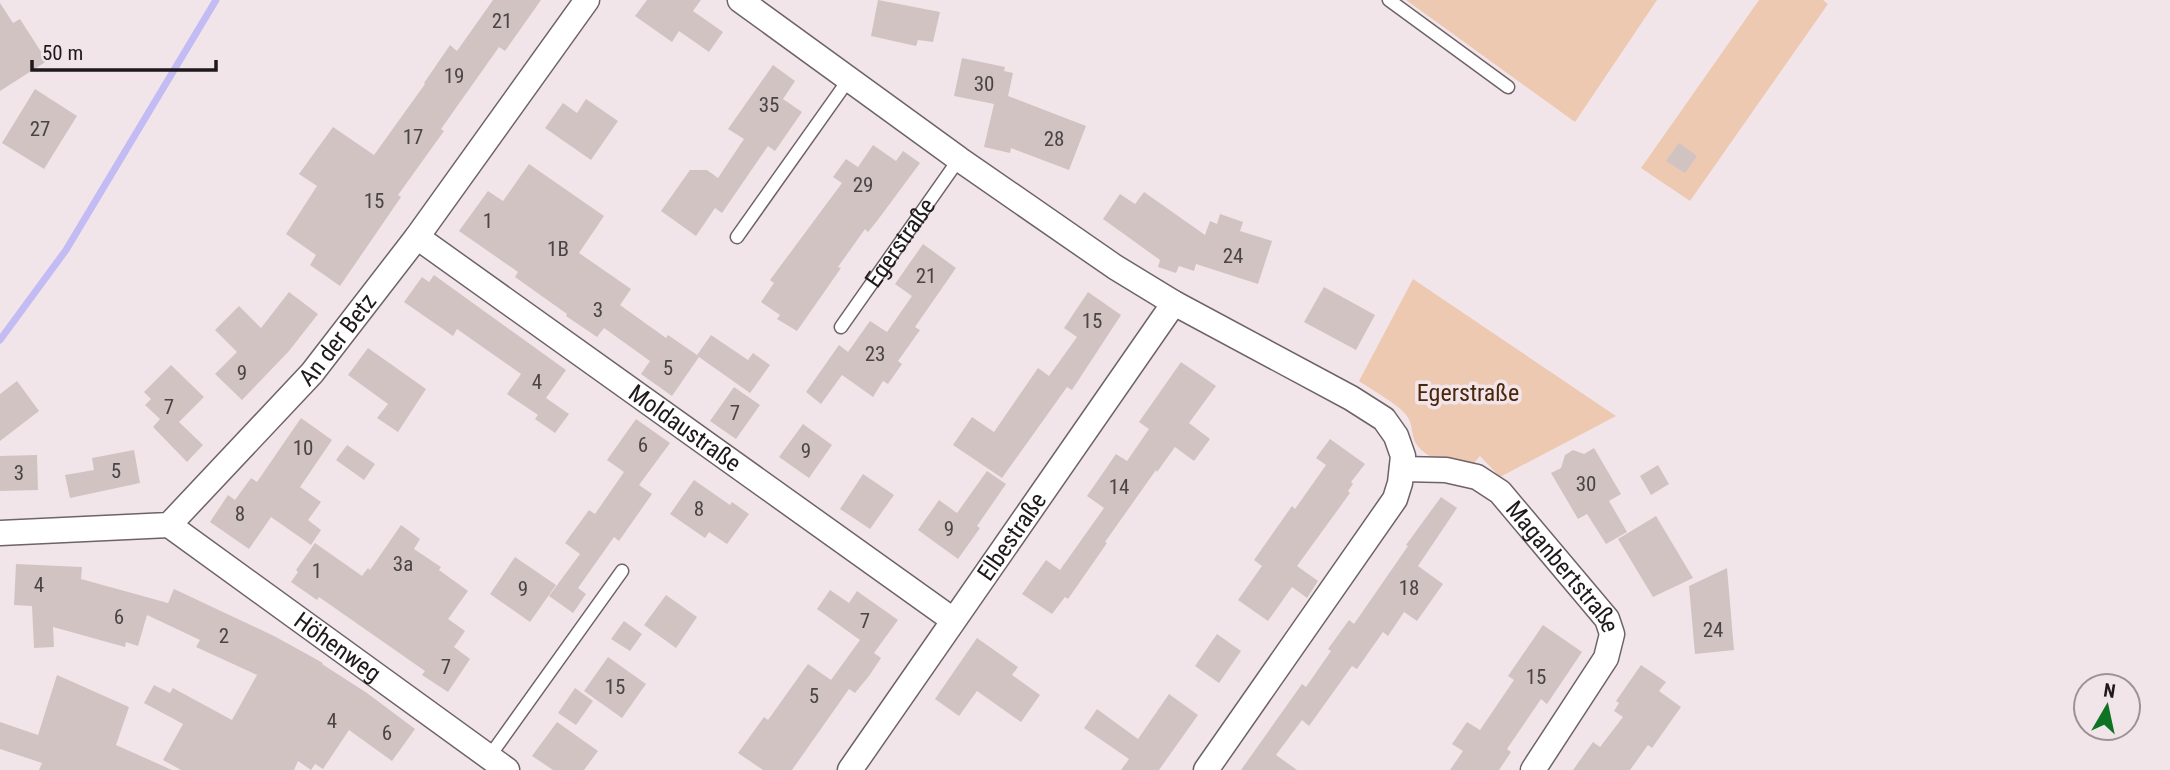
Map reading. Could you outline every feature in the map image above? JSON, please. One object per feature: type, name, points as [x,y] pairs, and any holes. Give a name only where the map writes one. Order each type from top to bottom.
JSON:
[{"type":"street","name":"An der Betz","points":[[169,526],[182,509],[312,373],[417,237],[587,0]]},
{"type":"street","points":[[740,0],[959,159],[1115,267],[1174,303],[1351,398],[1384,419],[1396,436],[1402,449],[1402,469],[1395,499],[1206,770]]},
{"type":"street","name":"Moldaustraße","points":[[417,237],[953,620]]},
{"type":"street","name":"Elbestraße","points":[[850,770],[1174,303]]},
{"type":"street","name":"Maganbertstraße","points":[[1402,469],[1446,470],[1477,477],[1500,492],[1607,620],[1612,634],[1606,657],[1532,770]]},
{"type":"street","points":[[0,533],[169,526]]},
{"type":"street","name":"Höhenweg","points":[[169,526],[498,764]]},
{"type":"lane","points":[[1389,0],[1508,87]]},
{"type":"lane","points":[[737,237],[849,79]]},
{"type":"lane","name":"Egerstraße","points":[[841,327],[959,159]]},
{"type":"lane","points":[[498,764],[622,571]]},
{"type":"green space","points":[[1406,0],[1657,0],[1575,122]]},
{"type":"green space","points":[[1759,0],[1823,0],[1828,4],[1690,201],[1641,168]]},
{"type":"green space","name":"Egerstraße","points":[[1413,279],[1616,416],[1500,477],[1480,456],[1474,463],[1457,463],[1426,454],[1415,442],[1410,423],[1403,411],[1359,381]]},
{"type":"building","points":[[493,0],[541,0],[505,51],[499,47],[441,129],[444,131],[398,195],[401,197],[340,286],[310,265],[316,255],[286,234],[317,186],[299,174],[333,127],[374,155],[450,45],[457,51]]},
{"type":"building","points":[[647,0],[701,0],[693,11],[723,32],[709,52],[679,31],[672,42],[635,16]]},
{"type":"building","points":[[878,0],[940,12],[933,42],[918,40],[916,46],[871,36]]},
{"type":"building","points":[[0,3],[13,23],[20,19],[47,61],[0,91]]},
{"type":"building","points":[[962,58],[1005,67],[1004,71],[1013,73],[1008,96],[1086,126],[1069,170],[1011,148],[1010,153],[984,147],[994,104],[954,96]]},
{"type":"building","points":[[773,65],[795,81],[783,99],[802,112],[775,151],[768,146],[722,213],[715,208],[696,236],[661,211],[690,170],[707,170],[718,178],[744,139],[728,129]]},
{"type":"building","points":[[35,89],[77,116],[44,169],[2,143]]},
{"type":"building","points":[[586,99],[618,121],[591,160],[545,128],[563,103],[577,113]]},
{"type":"building","points":[[1679,143],[1697,156],[1685,173],[1666,161]]},
{"type":"building","points":[[873,145],[896,161],[903,151],[920,163],[868,232],[865,229],[797,331],[777,319],[780,315],[761,302],[774,283],[770,280],[842,183],[833,177],[846,159],[858,167]]},
{"type":"building","points":[[529,164],[604,216],[579,253],[631,289],[620,305],[666,338],[668,335],[697,355],[711,335],[748,360],[753,353],[770,365],[750,393],[699,357],[672,396],[641,374],[650,361],[604,328],[597,337],[566,316],[567,314],[515,277],[518,272],[459,231],[488,191],[503,201]]},
{"type":"building","points":[[1144,192],[1205,235],[1210,221],[1217,224],[1220,214],[1243,222],[1240,231],[1272,241],[1258,284],[1196,264],[1194,271],[1179,266],[1176,273],[1158,267],[1160,260],[1103,219],[1120,194],[1135,204]]},
{"type":"building","points":[[923,244],[956,268],[915,327],[920,330],[898,361],[902,364],[888,384],[883,381],[873,397],[842,375],[821,404],[806,392],[839,345],[848,352],[870,321],[887,332],[912,296],[895,284]]},
{"type":"building","points":[[434,275],[566,370],[546,398],[569,414],[555,433],[535,419],[538,415],[507,394],[521,374],[457,329],[453,336],[404,302],[422,277],[429,282]]},
{"type":"building","points":[[1324,287],[1375,315],[1356,350],[1304,322]]},
{"type":"building","points":[[289,292],[318,314],[289,351],[242,400],[215,374],[237,352],[215,330],[239,306],[261,328]]},
{"type":"building","points":[[1088,292],[1121,315],[1072,390],[1067,387],[1002,478],[953,445],[972,417],[994,432],[1038,368],[1049,376],[1077,337],[1064,328]]},
{"type":"building","points":[[368,348],[426,389],[398,432],[377,418],[388,404],[348,375]]},
{"type":"building","points":[[1181,362],[1216,386],[1189,423],[1210,439],[1194,461],[1175,447],[1105,542],[1107,543],[1068,599],[1065,597],[1052,614],[1022,594],[1046,560],[1060,570],[1104,508],[1087,496],[1116,454],[1127,461],[1149,429],[1139,422]]},
{"type":"building","points":[[171,365],[204,397],[179,422],[203,445],[187,462],[153,427],[160,419],[145,405],[151,399],[144,392]]},
{"type":"building","points":[[17,381],[39,411],[0,441],[0,394]]},
{"type":"building","points":[[734,387],[760,405],[736,439],[710,421]]},
{"type":"building","points":[[301,418],[332,440],[300,487],[321,502],[308,520],[321,530],[311,545],[271,517],[249,549],[210,522],[228,495],[235,500],[251,478],[257,482]]},
{"type":"building","points":[[636,419],[670,443],[639,485],[652,494],[619,541],[614,537],[578,588],[586,594],[573,613],[549,596],[580,554],[565,543],[589,510],[595,514],[624,472],[607,460]]},
{"type":"building","points":[[803,424],[832,445],[809,478],[779,457]]},
{"type":"building","points":[[1330,439],[1365,464],[1351,482],[1353,484],[1348,491],[1350,493],[1297,566],[1318,581],[1307,598],[1292,587],[1268,621],[1238,600],[1262,566],[1254,560],[1292,506],[1295,509],[1326,465],[1316,458]]},
{"type":"building","points":[[347,445],[375,464],[364,480],[336,460]]},
{"type":"building","points":[[1594,448],[1621,494],[1609,501],[1627,532],[1606,544],[1587,514],[1578,519],[1551,473],[1561,468],[1565,455],[1573,450],[1584,454]]},
{"type":"building","points":[[134,450],[140,483],[70,498],[65,475],[94,470],[92,458]]},
{"type":"building","points":[[37,455],[38,490],[0,491],[0,456]]},
{"type":"building","points":[[1658,465],[1669,484],[1651,495],[1640,476]]},
{"type":"building","points":[[987,471],[1006,484],[958,559],[918,530],[939,500],[957,513]]},
{"type":"building","points":[[863,474],[894,495],[870,529],[840,509]]},
{"type":"building","points":[[694,480],[730,505],[732,502],[749,514],[727,544],[709,532],[705,538],[670,514]]},
{"type":"building","points":[[1441,497],[1457,508],[1418,566],[1443,584],[1417,621],[1404,612],[1388,636],[1383,632],[1357,669],[1352,666],[1309,726],[1302,720],[1276,755],[1297,770],[1241,770],[1302,684],[1306,687],[1349,620],[1354,624]]},
{"type":"building","points":[[1656,516],[1693,578],[1653,597],[1618,539]]},
{"type":"building","points":[[401,525],[420,539],[414,549],[441,567],[439,570],[468,591],[448,619],[465,631],[454,647],[470,659],[448,692],[422,675],[425,671],[319,597],[317,600],[291,582],[315,543],[362,576],[368,568],[370,570]]},
{"type":"building","points":[[515,557],[556,585],[530,622],[490,594]]},
{"type":"building","points":[[16,564],[82,567],[81,579],[168,603],[174,589],[274,636],[323,663],[415,729],[392,761],[349,730],[323,769],[315,764],[311,770],[298,761],[294,770],[181,770],[163,760],[183,724],[144,703],[154,685],[170,693],[173,688],[232,720],[257,675],[196,647],[200,640],[147,615],[138,646],[126,642],[125,647],[53,627],[54,647],[34,648],[32,606],[14,605]]},
{"type":"building","points":[[1727,568],[1734,650],[1695,654],[1689,586]]},
{"type":"building","points":[[830,590],[849,603],[857,591],[898,620],[874,653],[881,658],[869,676],[855,693],[849,689],[792,770],[763,770],[738,753],[764,717],[768,720],[808,664],[831,680],[860,640],[817,609]]},
{"type":"building","points":[[666,595],[697,617],[676,648],[644,625]]},
{"type":"building","points":[[624,621],[642,634],[630,651],[611,639]]},
{"type":"building","points":[[1543,625],[1582,652],[1547,704],[1541,699],[1507,749],[1511,752],[1499,770],[1450,770],[1463,751],[1452,744],[1467,722],[1480,730],[1514,680],[1508,676]]},
{"type":"building","points":[[1217,634],[1241,651],[1219,683],[1195,666]]},
{"type":"building","points":[[977,638],[1018,667],[1012,675],[1040,695],[1021,722],[977,691],[959,716],[935,699]]},
{"type":"building","points":[[608,657],[646,684],[622,718],[584,691]]},
{"type":"building","points":[[1641,665],[1666,682],[1659,691],[1681,707],[1652,748],[1648,745],[1630,770],[1573,770],[1593,742],[1600,747],[1623,717],[1614,711],[1619,703],[1616,701]]},
{"type":"building","points":[[57,675],[129,707],[116,745],[172,770],[39,770],[42,763],[0,749],[0,722],[38,735]]},
{"type":"building","points":[[575,688],[593,701],[576,725],[558,713]]},
{"type":"building","points":[[1169,694],[1198,715],[1159,770],[1121,770],[1129,759],[1084,728],[1097,709],[1138,739]]},
{"type":"building","points":[[557,722],[598,751],[584,770],[553,770],[532,756]]},
{"type":"waterway","points":[[0,340],[66,250],[216,0]]}]
